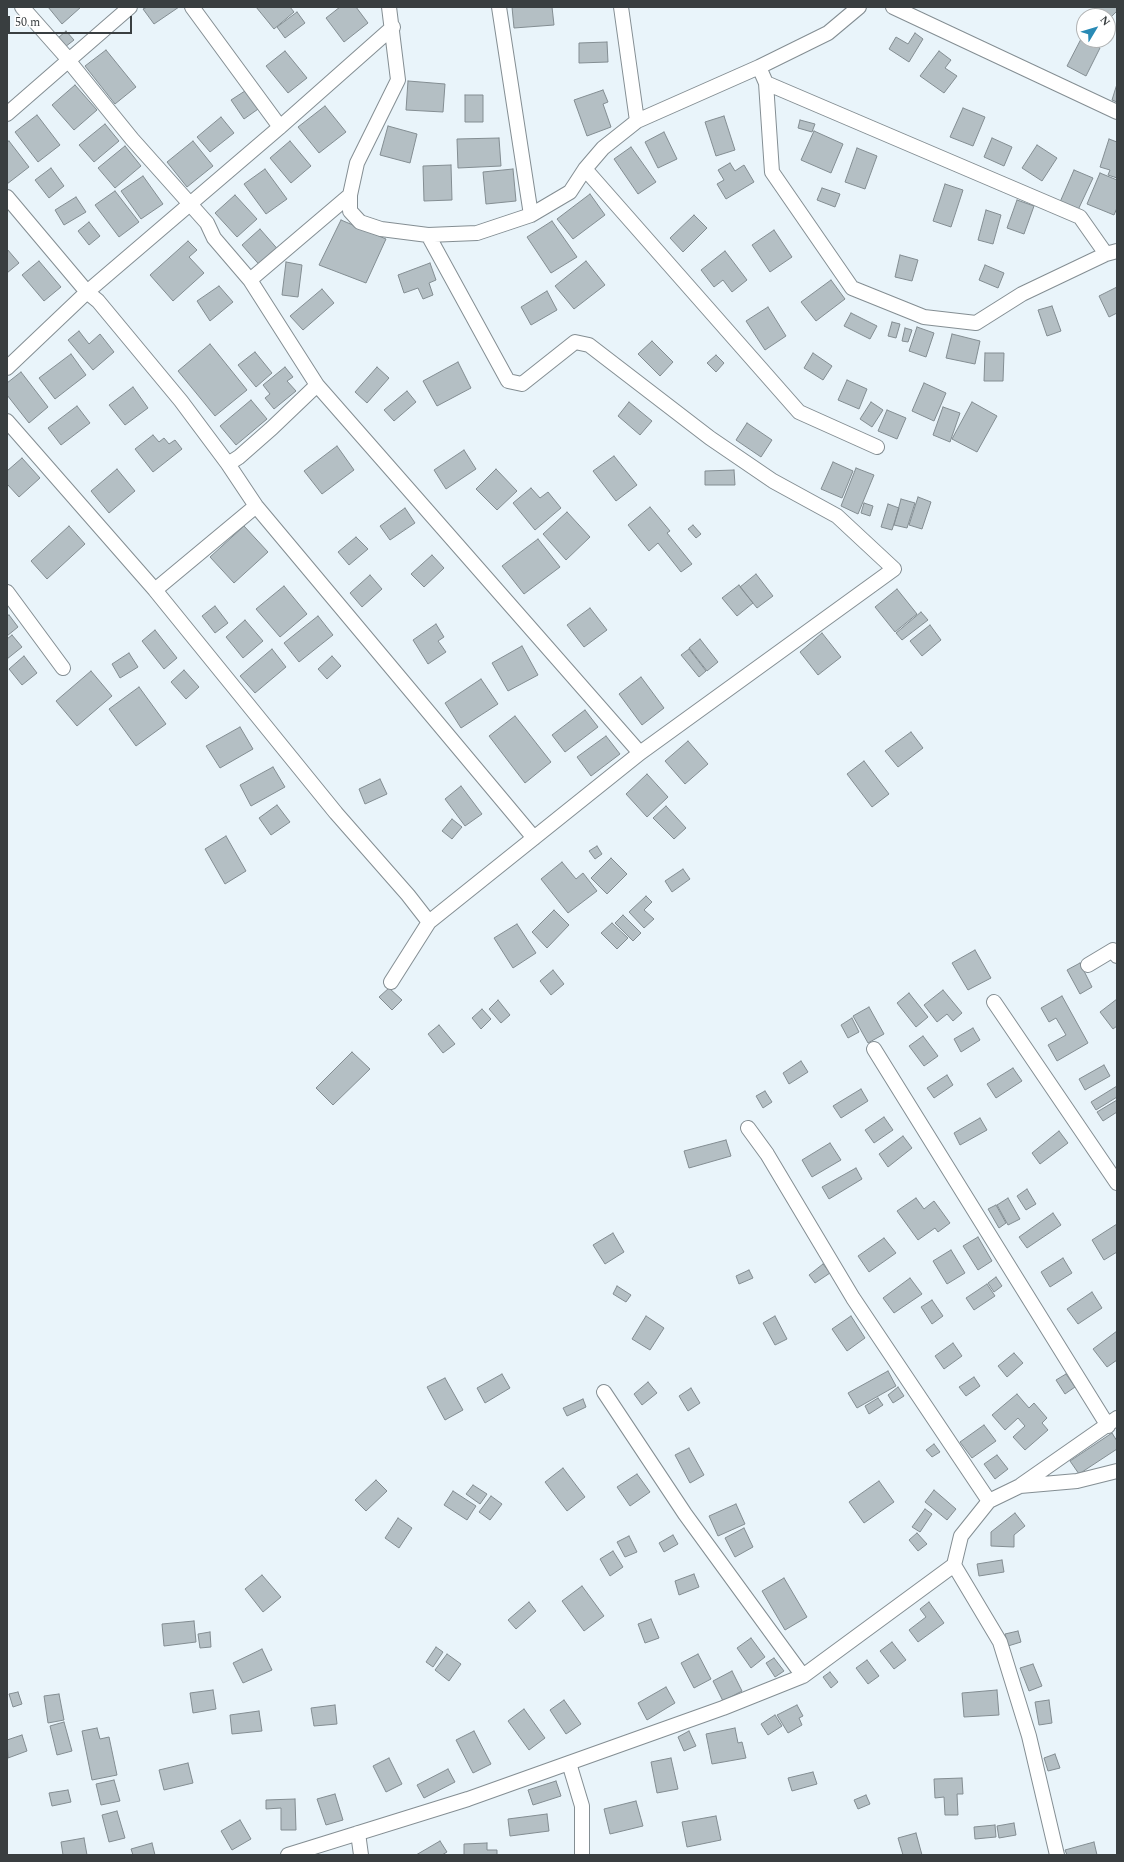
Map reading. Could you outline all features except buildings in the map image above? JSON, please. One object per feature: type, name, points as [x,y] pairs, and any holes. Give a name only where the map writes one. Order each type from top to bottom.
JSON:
[{"type":"street","points":[[22,7],[69,60],[132,139],[207,223],[214,238],[250,280],[317,385],[640,753]]},
{"type":"street","points":[[7,114],[130,7]]},
{"type":"street","points":[[192,7],[280,127]]},
{"type":"street","points":[[389,7],[398,80],[357,162],[350,195],[350,211],[360,222],[381,229],[428,235],[477,233],[531,215],[570,192],[585,169],[603,148],[638,121],[759,67],[828,33],[859,7]]},
{"type":"street","points":[[499,7],[531,215]]},
{"type":"street","points":[[621,7],[638,121]]},
{"type":"street","points":[[893,7],[1117,112]]},
{"type":"street","points":[[7,368],[87,292],[280,127],[392,27]]},
{"type":"street","points":[[759,67],[766,83],[772,172],[852,288],[924,317],[976,323],[1022,294],[1111,253],[1080,217],[766,83]]},
{"type":"street","points":[[585,169],[799,412],[878,447]]},
{"type":"street","points":[[250,280],[350,195]]},
{"type":"street","points":[[7,197],[87,292],[98,301],[181,401],[228,464],[256,506],[534,838]]},
{"type":"street","points":[[391,982],[429,922],[640,753],[894,569],[837,516],[773,481],[729,451],[589,345],[575,342],[522,384],[508,381],[428,235]]},
{"type":"street","points":[[228,464],[239,457],[272,428],[317,385]]},
{"type":"street","points":[[7,421],[155,590],[336,813],[408,895],[429,922]]},
{"type":"street","points":[[155,590],[256,506]]},
{"type":"street","points":[[7,592],[63,668]]},
{"type":"street","points":[[1088,965],[1114,950],[1117,956]]},
{"type":"street","points":[[994,1002],[1117,1183]]},
{"type":"street","points":[[288,1855],[468,1799],[723,1708],[803,1676],[954,1565],[961,1536],[989,1501],[1020,1486],[1113,1422],[874,1049]]},
{"type":"street","points":[[748,1128],[771,1161],[853,1298],[989,1501]]},
{"type":"street","points":[[604,1392],[685,1514],[803,1676]]},
{"type":"street","points":[[1020,1486],[1077,1481],[1117,1471]]},
{"type":"street","points":[[954,1565],[1000,1642],[1029,1736],[1057,1855]]},
{"type":"street","points":[[569,1763],[582,1806],[582,1855]]},
{"type":"street","points":[[358,1833],[361,1855]]}]
